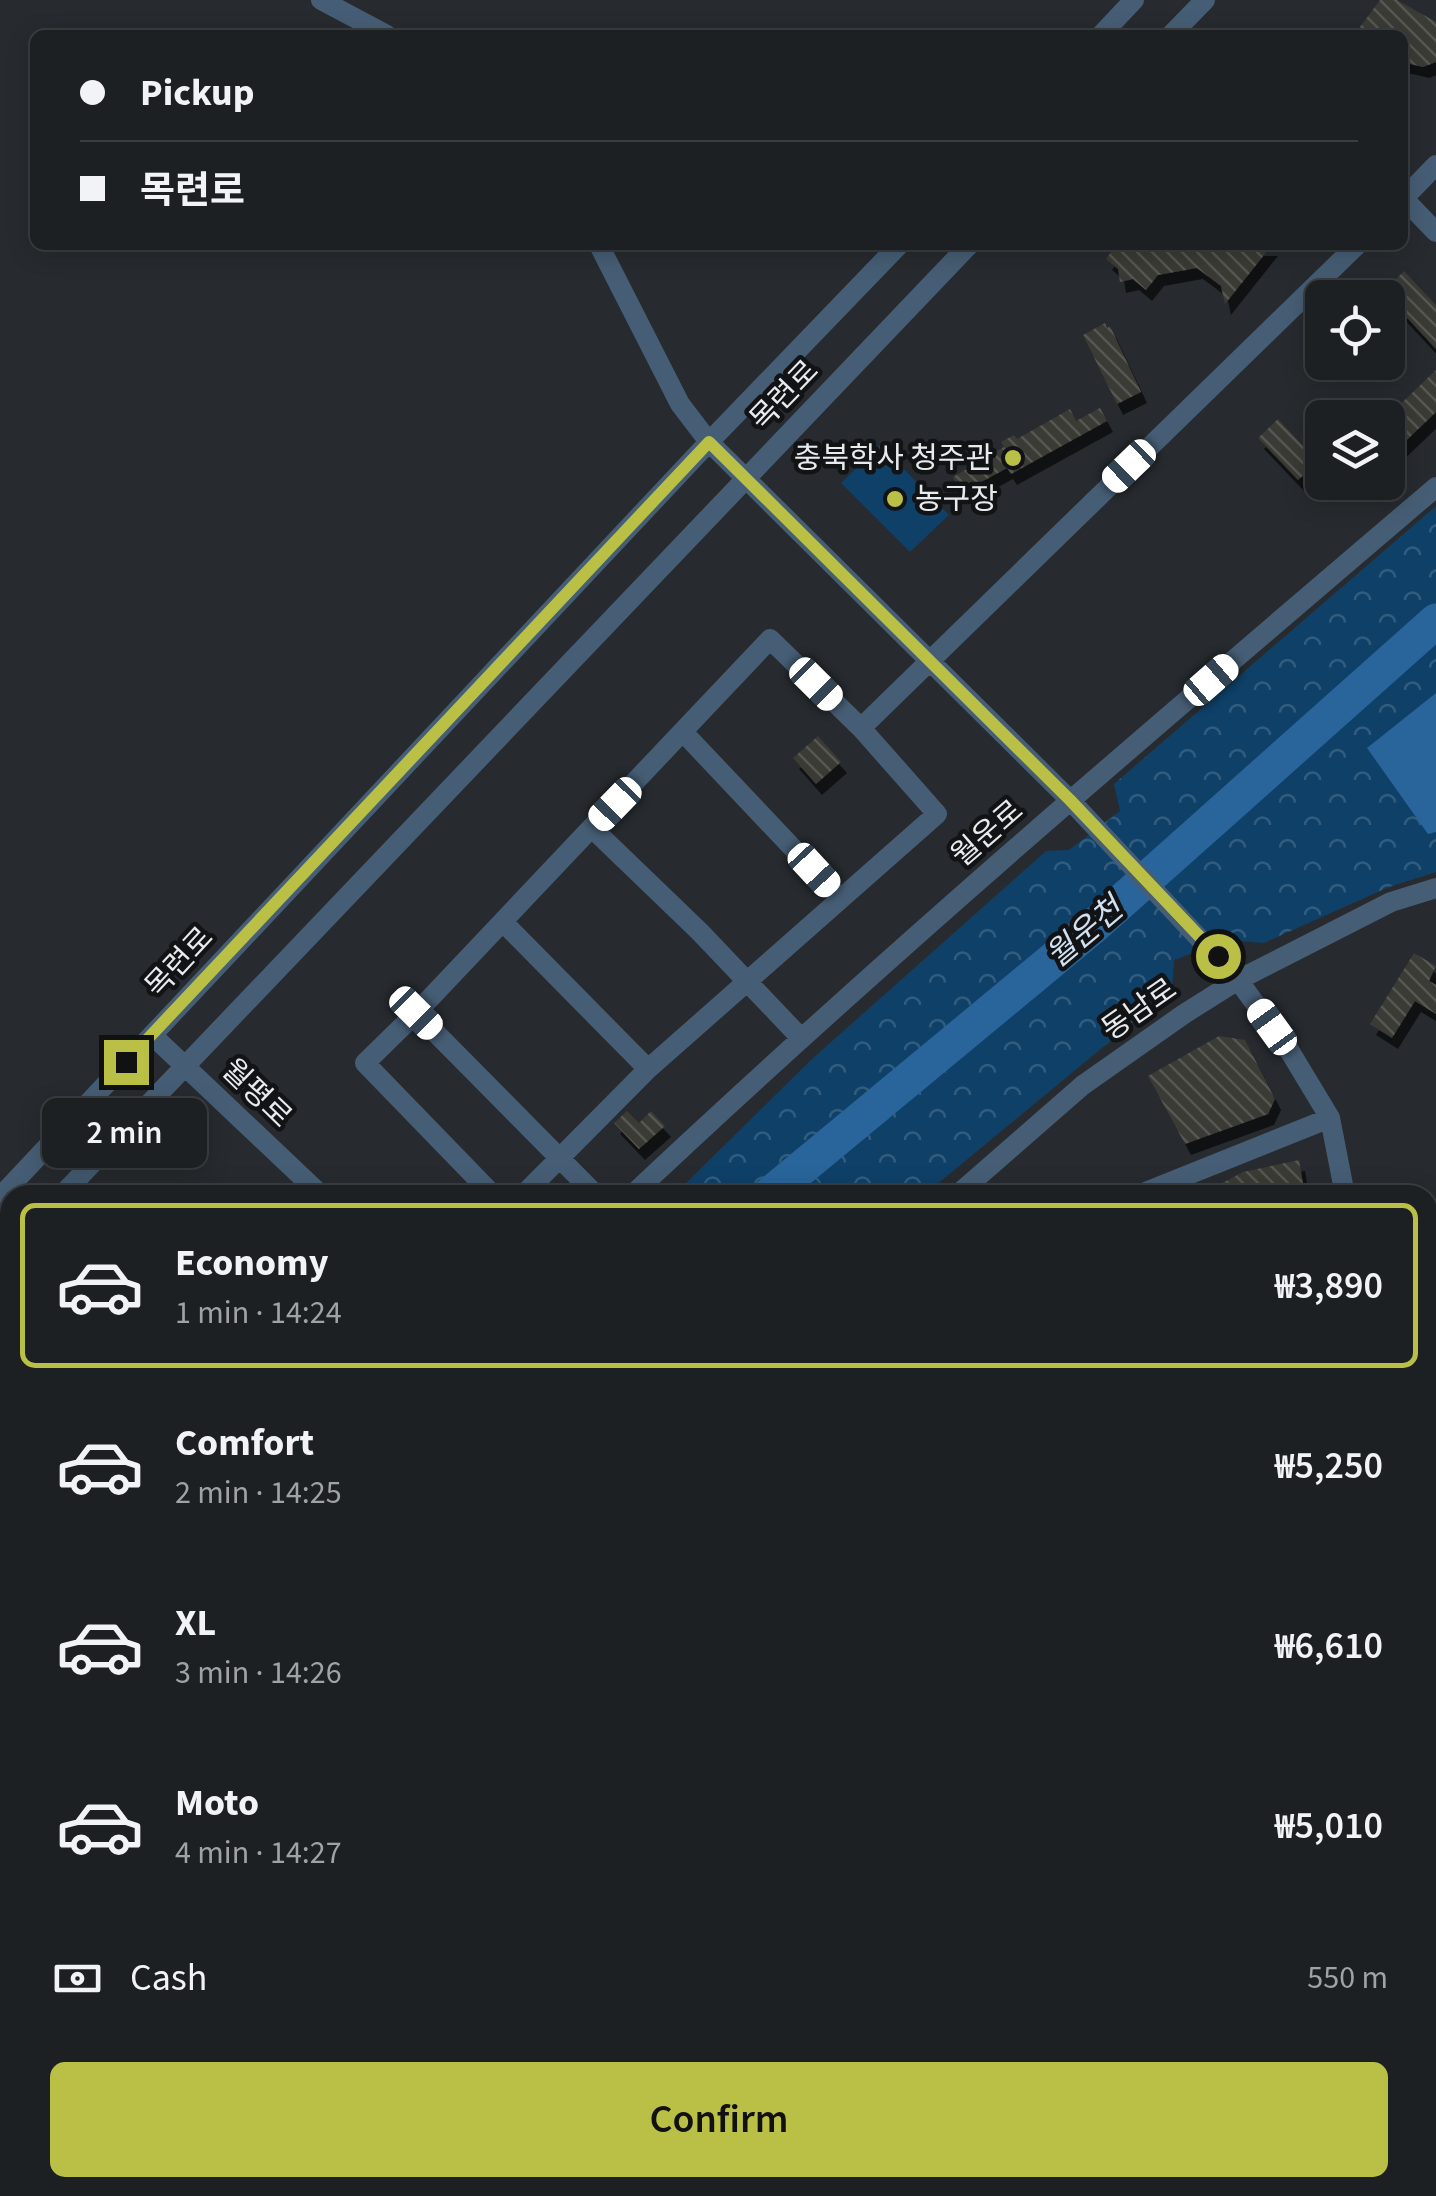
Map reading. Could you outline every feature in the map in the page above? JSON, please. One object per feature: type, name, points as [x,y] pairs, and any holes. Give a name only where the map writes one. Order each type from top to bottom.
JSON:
[{"type":"street","points":[[321,0],[378,30]]},
{"type":"street","points":[[1105,30],[1134,0]]},
{"type":"street","points":[[1177,30],[1205,0]]},
{"type":"street","points":[[1408,195],[1436,165]]},
{"type":"street","points":[[1408,205],[1436,232]]},
{"type":"street","points":[[602,250],[680,404],[709,442],[1070,800],[1238,980],[1289,1050],[1330,1118],[1343,1185]]},
{"type":"street","name":"목련로","points":[[11,1185],[893,250]]},
{"type":"street","name":"목련로","points":[[71,1185],[965,250]]},
{"type":"street","points":[[861,728],[1351,250]]},
{"type":"street","name":"월운로","points":[[643,1185],[800,1036],[1436,487]]},
{"type":"street","points":[[484,1185],[364,1063],[770,639],[861,728],[937,814],[648,1069],[532,1185]]},
{"type":"street","points":[[682,732],[840,898]]},
{"type":"street","points":[[592,828],[800,1036]]},
{"type":"street","name":"동남로","points":[[968,1185],[1083,1085],[1238,980],[1392,902],[1436,888]]},
{"type":"street","points":[[503,922],[648,1069]]},
{"type":"street","points":[[416,1013],[586,1185]]},
{"type":"street","name":"월평로","points":[[152,1035],[309,1185]]},
{"type":"street","points":[[1183,1185],[1330,1118]]},
{"type":"green space","name":"농구장","points":[[880,445],[949,515],[910,552],[841,483]]},
{"type":"green space","points":[[1436,506],[1436,872],[1389,887],[1264,943],[1227,940],[1174,960],[1172,990],[936,1185],[684,1185],[812,1059],[1046,851],[1069,850],[1120,811],[1114,784]]},
{"type":"shaded area","points":[[1436,693],[1436,832],[1428,834],[1367,748]]},
{"type":"building","points":[[1380,0],[1397,0],[1436,22],[1436,62],[1423,67],[1408,63],[1408,30],[1358,30]]},
{"type":"building","points":[[1112,250],[1268,250],[1225,304],[1221,286],[1197,268],[1158,275],[1146,290],[1133,279],[1120,282],[1118,269],[1106,259]]},
{"type":"building","points":[[1404,271],[1436,305],[1436,349],[1405,316],[1405,280],[1395,280]]},
{"type":"building","points":[[1105,323],[1107,328],[1110,326],[1141,392],[1117,404],[1083,335]]},
{"type":"building","points":[[1436,370],[1436,412],[1405,442],[1405,400]]},
{"type":"building","name":"충북학사 청주관","points":[[1100,408],[1107,421],[1011,474],[1007,468],[961,493],[953,477],[1004,447],[1001,442],[1014,435],[1017,439],[1070,409],[1076,421]]},
{"type":"building","points":[[1278,419],[1305,448],[1305,474],[1298,480],[1258,438]]},
{"type":"building","points":[[818,736],[841,762],[816,784],[793,758]]},
{"type":"building","points":[[1414,953],[1436,966],[1429,981],[1436,985],[1436,1014],[1415,1001],[1392,1038],[1370,1024]]},
{"type":"building","points":[[1219,1036],[1245,1040],[1275,1099],[1268,1114],[1185,1144],[1148,1076]]},
{"type":"building","points":[[627,1111],[639,1123],[651,1111],[665,1126],[639,1149],[614,1123]]},
{"type":"building","points":[[1299,1160],[1303,1185],[1218,1185],[1243,1172]]},
{"type":"waterway","name":"월운천","points":[[781,1185],[1095,925],[1436,621]]},
{"type":"place","name":"충북학사 청주관","points":[[1013,458]]},
{"type":"place","name":"농구장","points":[[895,499]]},
{"type":"route","points":[[126,1062],[709,442],[1070,800],[1218,956]]}]
